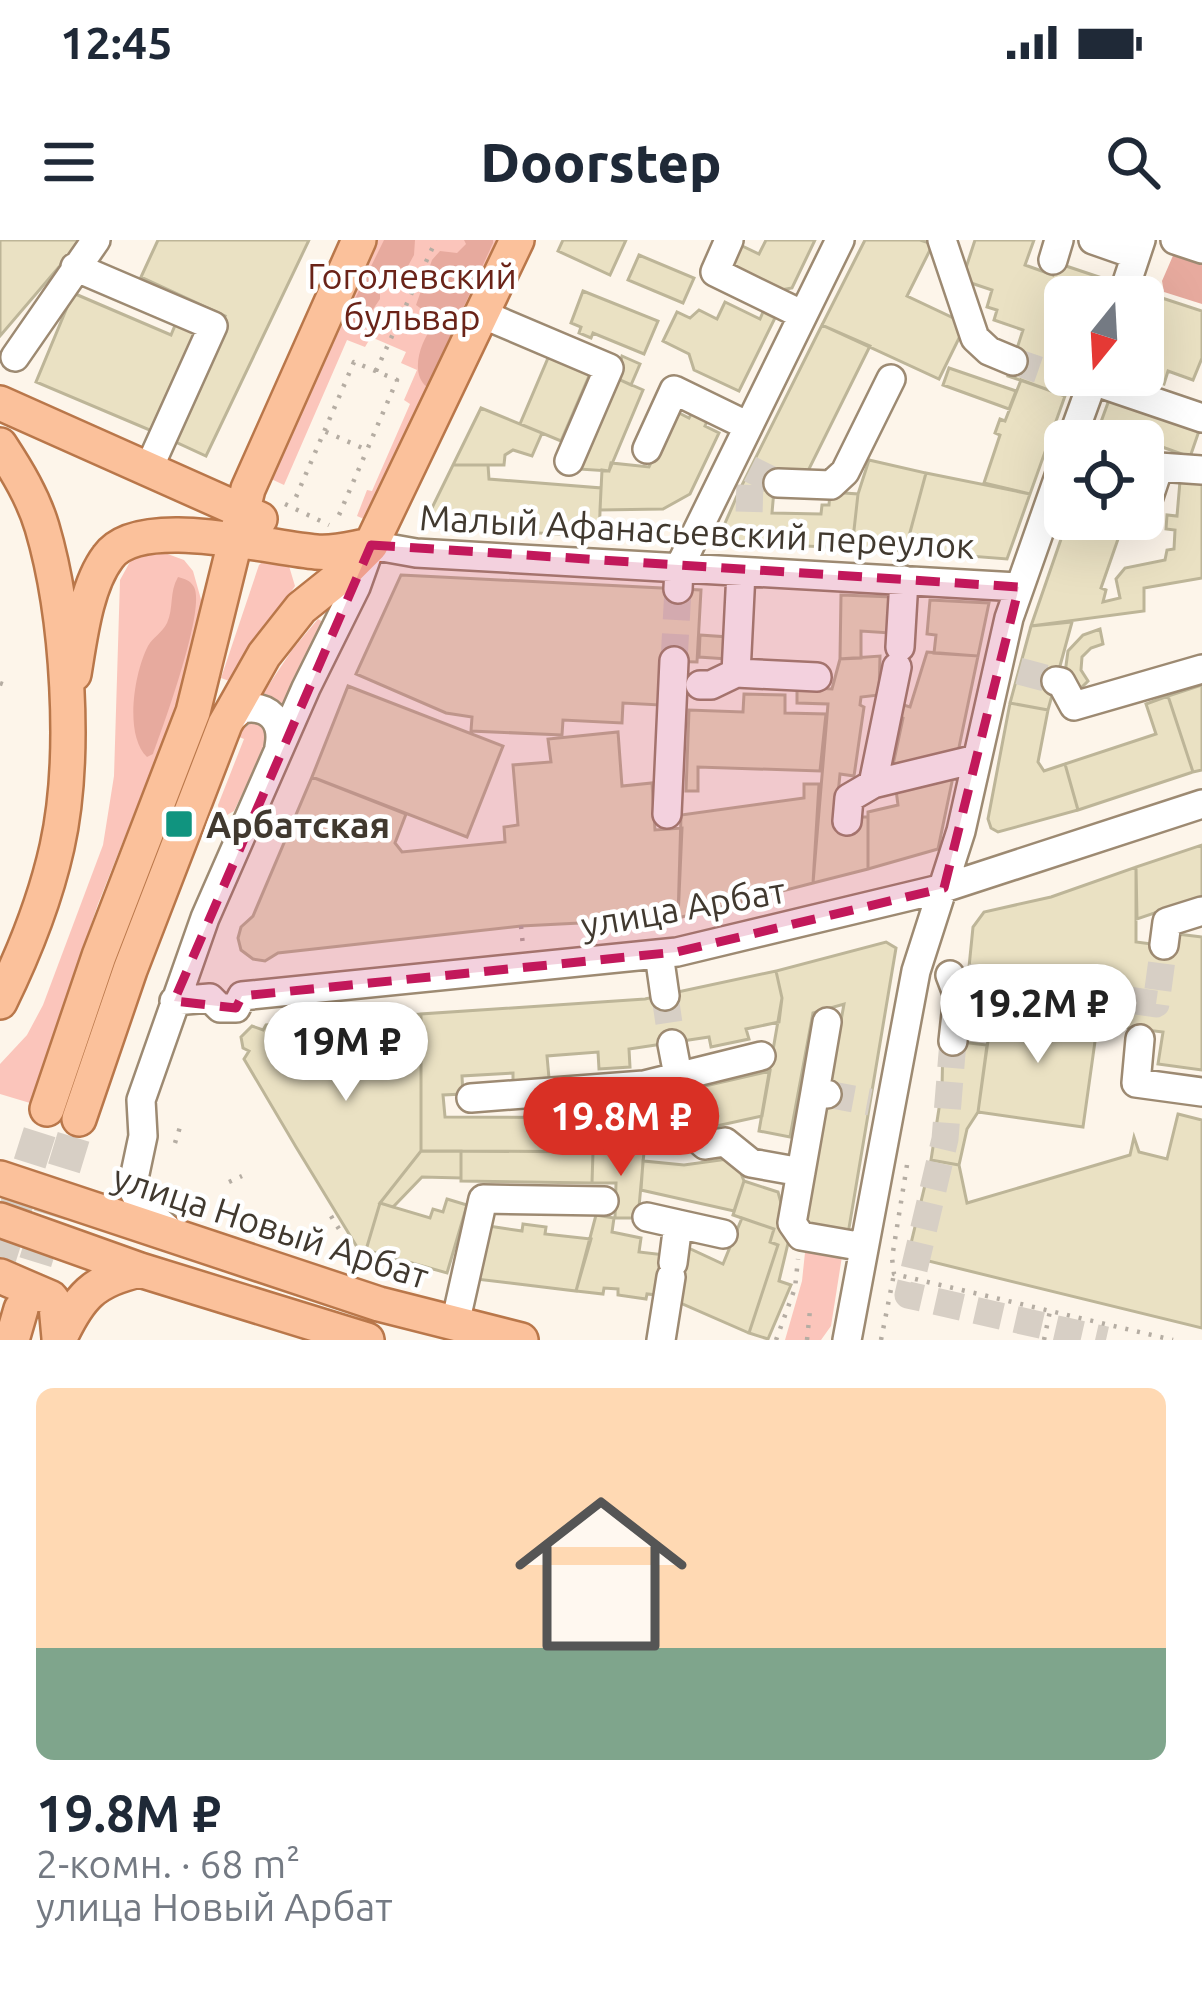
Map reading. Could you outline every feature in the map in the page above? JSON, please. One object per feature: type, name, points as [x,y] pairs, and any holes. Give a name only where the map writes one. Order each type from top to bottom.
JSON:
[{"type":"main road","points":[[359,240],[264,449],[237,526],[193,712],[99,956],[63,1114],[130,970],[225,724],[264,655],[301,608],[371,544],[518,240]]},
{"type":"main road","points":[[0,403],[148,470],[237,526]]},
{"type":"main road","points":[[0,445],[10,481],[47,548],[68,710]]},
{"type":"main road","points":[[0,1002],[22,957],[57,845],[78,651],[106,559],[117,546],[136,537],[237,526],[310,540],[316,552],[316,572],[301,608]]},
{"type":"main road","points":[[152,536],[176,544],[203,571],[212,609],[210,652]]},
{"type":"main road","points":[[316,552],[371,544]]},
{"type":"main road","name":"улица Новый Арбат","points":[[0,1178],[184,1241],[521,1340]]},
{"type":"main road","points":[[0,1220],[311,1332],[368,1340]]},
{"type":"main road","points":[[59,1339],[90,1289],[140,1270]]},
{"type":"main road","points":[[0,1276],[51,1298],[59,1339]]},
{"type":"street","points":[[14,357],[96,240]]},
{"type":"street","points":[[729,240],[715,272],[803,315]]},
{"type":"street","points":[[678,579],[727,493],[840,240]]},
{"type":"street","points":[[942,240],[975,338],[1013,362]]},
{"type":"street","points":[[1093,240],[1139,247],[1129,276]]},
{"type":"street","points":[[1174,240],[1202,249]]},
{"type":"street","points":[[75,267],[213,326],[148,470]]},
{"type":"street","points":[[482,314],[609,368],[569,461]]},
{"type":"street","points":[[820,501],[775,491],[831,484],[844,472],[891,379]]},
{"type":"street","points":[[647,449],[674,390],[746,450]]},
{"type":"street","points":[[1134,396],[1202,418]]},
{"type":"street","points":[[1164,467],[1202,470]]},
{"type":"street","points":[[848,1340],[880,1103],[961,831],[976,759],[1008,668],[1019,587],[1044,517]]},
{"type":"street","points":[[184,1241],[135,1197],[132,1178],[142,1136],[141,1100],[184,1000],[205,918],[356,587],[371,544]]},
{"type":"street","name":"Малый Афанасьевский переулок","points":[[371,544],[416,553],[678,579],[741,572],[1019,587]]},
{"type":"street","points":[[736,673],[741,572]]},
{"type":"street","points":[[873,784],[898,657],[904,580]]},
{"type":"street","points":[[667,814],[674,662]]},
{"type":"street","points":[[1055,681],[1061,682],[1075,706],[1202,669]]},
{"type":"street","points":[[700,685],[736,673],[817,676]]},
{"type":"street","points":[[225,724],[242,709],[264,710],[280,727],[278,752]]},
{"type":"street","points":[[847,821],[849,798],[873,784],[976,759]]},
{"type":"street","name":"улица Арбат","points":[[184,1000],[210,998],[220,1008],[236,1008],[242,995],[659,954],[944,888],[1202,804]]},
{"type":"street","points":[[1164,946],[1167,922],[1202,911]]},
{"type":"street","points":[[659,954],[665,996]]},
{"type":"street","points":[[916,971],[958,976],[953,1041]]},
{"type":"street","points":[[827,1022],[821,1093],[792,1223],[801,1236],[864,1247]]},
{"type":"street","points":[[1140,1039],[1136,1083],[1202,1091]]},
{"type":"street","points":[[672,1044],[679,1084]]},
{"type":"street","points":[[471,1098],[679,1084],[761,1056]]},
{"type":"street","points":[[690,1132],[705,1145],[725,1142],[752,1163],[801,1172]]},
{"type":"street","points":[[455,1324],[483,1199],[604,1201]]},
{"type":"street","points":[[647,1217],[722,1234]]},
{"type":"street","points":[[661,1340],[678,1224]]},
{"type":"path","points":[[376,371],[436,240]]},
{"type":"path","points":[[296,497],[354,362],[376,371],[397,380],[339,515]]},
{"type":"path","points":[[324,431],[367,450]]},
{"type":"path","points":[[0,682],[11,687]]},
{"type":"path","points":[[176,1143],[180,1127]]},
{"type":"path","points":[[881,1340],[907,1167]]},
{"type":"path","points":[[229,1182],[242,1176]]},
{"type":"path","points":[[331,1216],[339,1229]]},
{"type":"path","points":[[776,1340],[795,1288],[801,1236]]},
{"type":"path","points":[[894,1274],[1174,1340]]},
{"type":"path","points":[[807,1340],[810,1310]]},
{"type":"path","points":[[1044,1340],[1050,1311]]},
{"type":"highlighted area","points":[[371,545],[1019,587],[944,888],[677,952],[242,996],[236,1008],[174,1001]]},
{"type":"green space","name":"Гоголевский бульвар","points":[[378,240],[498,240],[433,376],[375,524],[357,516],[410,404],[404,400],[417,370],[401,363],[406,352],[371,337],[365,347],[347,340],[284,485],[269,478]]},
{"type":"green space","points":[[154,549],[184,560],[193,571],[202,603],[200,623],[174,713],[98,904],[30,1103],[0,1094],[0,1064],[27,1035],[43,1005],[103,845],[114,776],[120,580],[131,560]]},
{"type":"green space","points":[[264,560],[289,566],[295,586],[232,682],[221,678]]},
{"type":"green space","points":[[318,619],[323,622],[282,711],[260,698]]},
{"type":"green space","points":[[258,718],[270,737],[234,811],[220,819],[218,805],[244,739],[239,737],[245,722]]},
{"type":"green space","points":[[806,1243],[843,1250],[831,1326],[821,1340],[785,1340],[802,1281]]},
{"type":"shaded area","points":[[384,240],[415,240],[414,255],[408,266],[380,276],[380,299],[361,327],[344,321]]},
{"type":"shaded area","points":[[464,240],[493,243],[427,387],[418,365],[434,325],[430,315],[416,305],[432,260],[440,251],[457,253],[466,244]]},
{"type":"shaded area","points":[[1202,240],[1202,304],[1164,292],[1164,276],[1175,251]]},
{"type":"shaded area","points":[[178,577],[194,587],[194,619],[165,720],[153,754],[147,757],[135,734],[135,687],[148,646],[167,623]]},
{"type":"building","points":[[0,240],[82,240],[0,336]]},
{"type":"building","points":[[158,240],[309,240],[206,456],[167,438],[225,316],[141,277]]},
{"type":"building","points":[[563,240],[626,240],[610,275],[558,251]]},
{"type":"building","points":[[766,240],[815,240],[792,288],[781,290],[728,264],[738,244],[759,254]]},
{"type":"building","points":[[865,240],[933,244],[907,296],[966,324],[939,379],[822,325]]},
{"type":"building","points":[[975,240],[1034,240],[1025,265],[1053,275],[1057,263],[1096,276],[1044,276],[1044,388],[1008,376],[1023,330],[994,320],[997,310],[987,307],[992,290],[962,280]]},
{"type":"building","points":[[639,255],[694,278],[683,303],[628,280]]},
{"type":"building","points":[[583,291],[658,321],[644,354],[593,333],[591,338],[579,333],[581,327],[571,323]]},
{"type":"building","points":[[73,293],[171,335],[176,323],[202,334],[159,434],[36,382]]},
{"type":"building","points":[[1164,299],[1202,311],[1202,358],[1193,380],[1168,371],[1164,384]]},
{"type":"building","points":[[725,302],[760,319],[763,312],[775,318],[739,391],[694,370],[689,354],[663,341],[677,312],[690,318],[699,310],[717,319]]},
{"type":"building","points":[[822,325],[870,346],[808,471],[774,490],[740,489]]},
{"type":"building","points":[[551,351],[592,369],[561,441],[520,424]]},
{"type":"building","points":[[622,356],[640,364],[631,385],[616,378]]},
{"type":"building","points":[[949,368],[1016,391],[1009,409],[943,385]]},
{"type":"building","points":[[616,378],[643,390],[609,471],[578,469]]},
{"type":"building","points":[[1021,380],[1044,388],[1044,396],[1065,396],[1056,420],[1044,420],[1044,455],[1030,494],[984,483],[1000,435],[995,433],[1000,419],[1005,421]]},
{"type":"building","points":[[1109,400],[1199,431],[1190,457],[1164,448],[1164,420],[1102,420]]},
{"type":"building","points":[[481,408],[542,433],[532,456],[513,450],[505,455],[504,465],[453,465]]},
{"type":"building","points":[[694,409],[709,417],[705,426],[719,433],[690,494],[663,509],[600,510],[602,470],[609,471],[611,463],[649,467],[675,411],[689,418]]},
{"type":"building","points":[[869,460],[926,473],[905,551],[852,548],[858,494]]},
{"type":"building","points":[[453,465],[488,465],[489,479],[601,488],[599,536],[435,528],[428,516]]},
{"type":"building","points":[[926,473],[1030,494],[1007,559],[905,551]]},
{"type":"building","points":[[1180,481],[1202,483],[1202,578],[1144,588],[1144,611],[1031,626],[1061,540],[1118,540],[1101,588],[1106,590],[1103,602],[1120,598],[1116,579],[1125,568],[1165,560],[1167,550],[1174,549],[1175,530],[1166,529],[1167,515],[1177,516]]},
{"type":"building","points":[[740,489],[774,490],[772,513],[821,514],[822,505],[829,505],[830,492],[858,494],[852,548],[729,543],[722,538],[722,530]]},
{"type":"building","points":[[401,575],[701,590],[697,662],[662,661],[660,705],[623,703],[622,723],[563,720],[562,735],[471,731],[472,717],[446,713],[356,674]]},
{"type":"building","points":[[841,595],[893,597],[890,633],[861,631],[861,658],[840,659]]},
{"type":"building","points":[[930,600],[989,603],[978,656],[934,653],[936,635],[927,634]]},
{"type":"building","points":[[1072,622],[1048,710],[1010,703],[1031,626]]},
{"type":"building","points":[[1100,629],[1103,644],[1082,657],[1081,670],[1088,681],[1077,692],[1065,673],[1068,651],[1083,635]]},
{"type":"building","points":[[700,635],[728,637],[727,659],[699,657]]},
{"type":"building","points":[[927,652],[978,656],[957,757],[893,765],[903,718],[897,715],[900,704],[910,707]]},
{"type":"building","points":[[880,656],[879,695],[861,697],[864,707],[854,776],[840,774],[835,824],[860,825],[860,817],[868,817],[868,869],[813,883],[828,704],[797,703],[797,687],[832,689],[840,659]]},
{"type":"building","points":[[1202,685],[1202,770],[1193,772],[1168,696]]},
{"type":"building","points":[[348,686],[503,746],[467,837],[312,777]]},
{"type":"building","points":[[744,694],[785,695],[785,713],[826,714],[820,771],[698,767],[698,791],[686,791],[689,710],[743,712]]},
{"type":"building","points":[[1168,696],[1193,772],[1078,810],[1065,764],[1156,734],[1146,704]]},
{"type":"building","points":[[1010,703],[1048,710],[1038,762],[1044,771],[1065,764],[1078,810],[998,832],[988,819]]},
{"type":"building","points":[[618,732],[622,786],[652,783],[655,830],[682,828],[678,918],[521,926],[278,953],[265,961],[241,950],[241,927],[253,916],[312,777],[406,814],[395,843],[402,852],[505,842],[504,827],[518,825],[513,765],[551,762],[548,739]]},
{"type":"building","points":[[953,777],[938,849],[868,869],[868,812],[898,805],[896,790]]},
{"type":"building","points":[[804,784],[819,784],[813,883],[678,918],[681,815],[804,798]]},
{"type":"building","points":[[1202,845],[1202,897],[1137,919],[1136,867]]},
{"type":"building","points":[[1136,867],[1136,942],[1175,947],[1177,934],[1202,937],[1202,1070],[1158,1064],[1163,1032],[1114,1026],[1116,1010],[1023,996],[1021,1005],[966,997],[973,927],[984,912],[1051,897]]},
{"type":"building","points":[[886,942],[896,948],[848,1234],[804,1226],[844,1004],[813,1013],[790,1137],[759,1131],[782,998],[776,971]]},
{"type":"building","points":[[776,971],[782,998],[779,1022],[746,1029],[749,1039],[711,1047],[709,1037],[629,1049],[630,1067],[599,1069],[598,1052],[547,1056],[549,1078],[513,1081],[513,1073],[462,1076],[463,1094],[443,1095],[445,1117],[658,1118],[662,1138],[658,1152],[421,1151],[421,1014],[645,999]]},
{"type":"building","points":[[993,1005],[1098,1020],[1083,1127],[978,1112]]},
{"type":"building","points":[[421,1014],[421,1151],[380,1203],[366,1250],[357,1247],[244,1059],[249,1051],[243,1048],[241,1037],[252,1026],[263,1030],[266,1025]]},
{"type":"building","points":[[943,1040],[987,1045],[978,1112],[967,1129],[959,1165],[931,1160],[942,1089]]},
{"type":"building","points":[[770,1071],[762,1116],[662,1138],[653,1098]]},
{"type":"building","points":[[1178,1114],[1202,1120],[1202,1328],[908,1256],[931,1160],[959,1165],[967,1203],[1130,1155],[1134,1137],[1139,1152],[1167,1159]]},
{"type":"building","points":[[421,1151],[461,1151],[461,1178],[422,1177],[393,1207],[380,1203]]},
{"type":"building","points":[[461,1151],[593,1152],[592,1183],[461,1181]]},
{"type":"building","points":[[593,1152],[644,1152],[638,1218],[615,1218],[616,1183],[592,1183]]},
{"type":"building","points":[[735,1158],[744,1181],[734,1211],[641,1190],[643,1161],[684,1165]]},
{"type":"building","points":[[744,1181],[778,1192],[790,1235],[779,1281],[791,1285],[768,1339],[749,1333],[778,1245],[770,1242],[774,1229],[733,1215]]},
{"type":"building","points":[[447,1199],[467,1205],[447,1273],[366,1250],[380,1203],[430,1218],[433,1209],[443,1212]]},
{"type":"building","points":[[596,1215],[614,1218],[612,1232],[641,1238],[639,1252],[665,1255],[657,1295],[647,1294],[646,1299],[618,1295],[618,1289],[604,1288],[603,1294],[576,1291]]},
{"type":"building","points":[[742,1218],[774,1229],[770,1242],[778,1245],[749,1333],[676,1301],[684,1246],[723,1264]]},
{"type":"building","points":[[523,1224],[546,1227],[545,1234],[591,1239],[576,1291],[476,1279],[482,1225],[522,1231]]},
{"type":"tunnel","points":[[1013,361],[1044,372]]},
{"type":"tunnel","points":[[750,469],[778,483]]},
{"type":"tunnel","points":[[736,498],[773,499]]},
{"type":"tunnel","points":[[674,661],[678,589]]},
{"type":"tunnel","points":[[1019,671],[1056,681]]},
{"type":"tunnel","points":[[967,977],[1156,1004],[1164,945]]},
{"type":"tunnel","points":[[665,996],[672,1044]]},
{"type":"tunnel","points":[[953,1041],[945,1139],[908,1295],[1106,1340]]},
{"type":"tunnel","points":[[827,1094],[870,1102]]},
{"type":"tunnel","points":[[0,1257],[47,1109]]},
{"type":"tunnel","points":[[21,1309],[79,1119]]},
{"type":"place","name":"Арбатская","points":[[179,824]]}]
